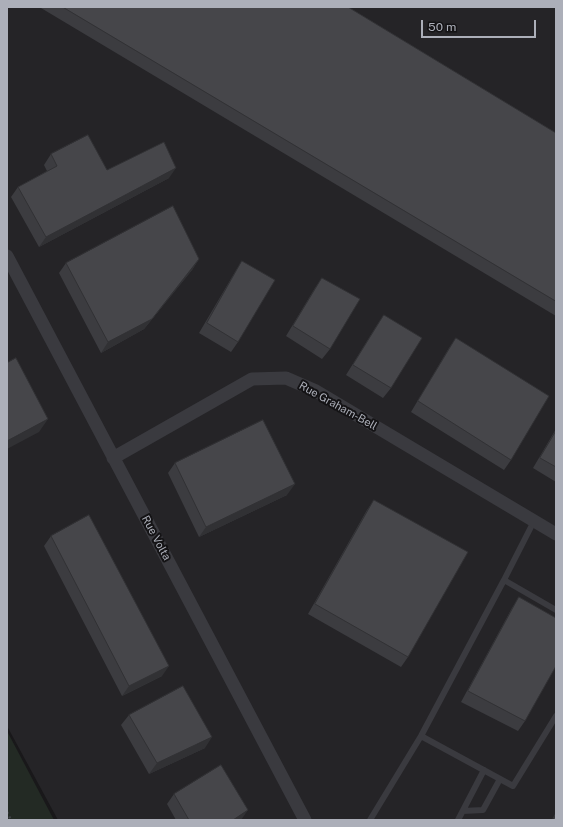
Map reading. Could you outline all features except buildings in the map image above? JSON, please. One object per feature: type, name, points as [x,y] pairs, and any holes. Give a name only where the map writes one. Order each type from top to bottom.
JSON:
[{"type":"street","name":"Rue Volta","points":[[7,256],[305,820]]},
{"type":"street","name":"Rue Graham-Bell","points":[[113,458],[252,379],[286,378],[316,391],[556,534]]},
{"type":"lane","points":[[370,820],[421,736],[534,521]]},
{"type":"lane","points":[[504,580],[556,610]]},
{"type":"lane","points":[[421,736],[513,786],[556,716]]},
{"type":"lane","points":[[458,820],[484,770]]},
{"type":"lane","points":[[463,811],[483,810],[500,779]]},
{"type":"path","points":[[7,812],[10,820]]},
{"type":"shaded area","points":[[7,7],[556,7],[556,820],[58,820],[7,726]]},
{"type":"shaded area","points":[[7,731],[54,820],[7,820]]}]
